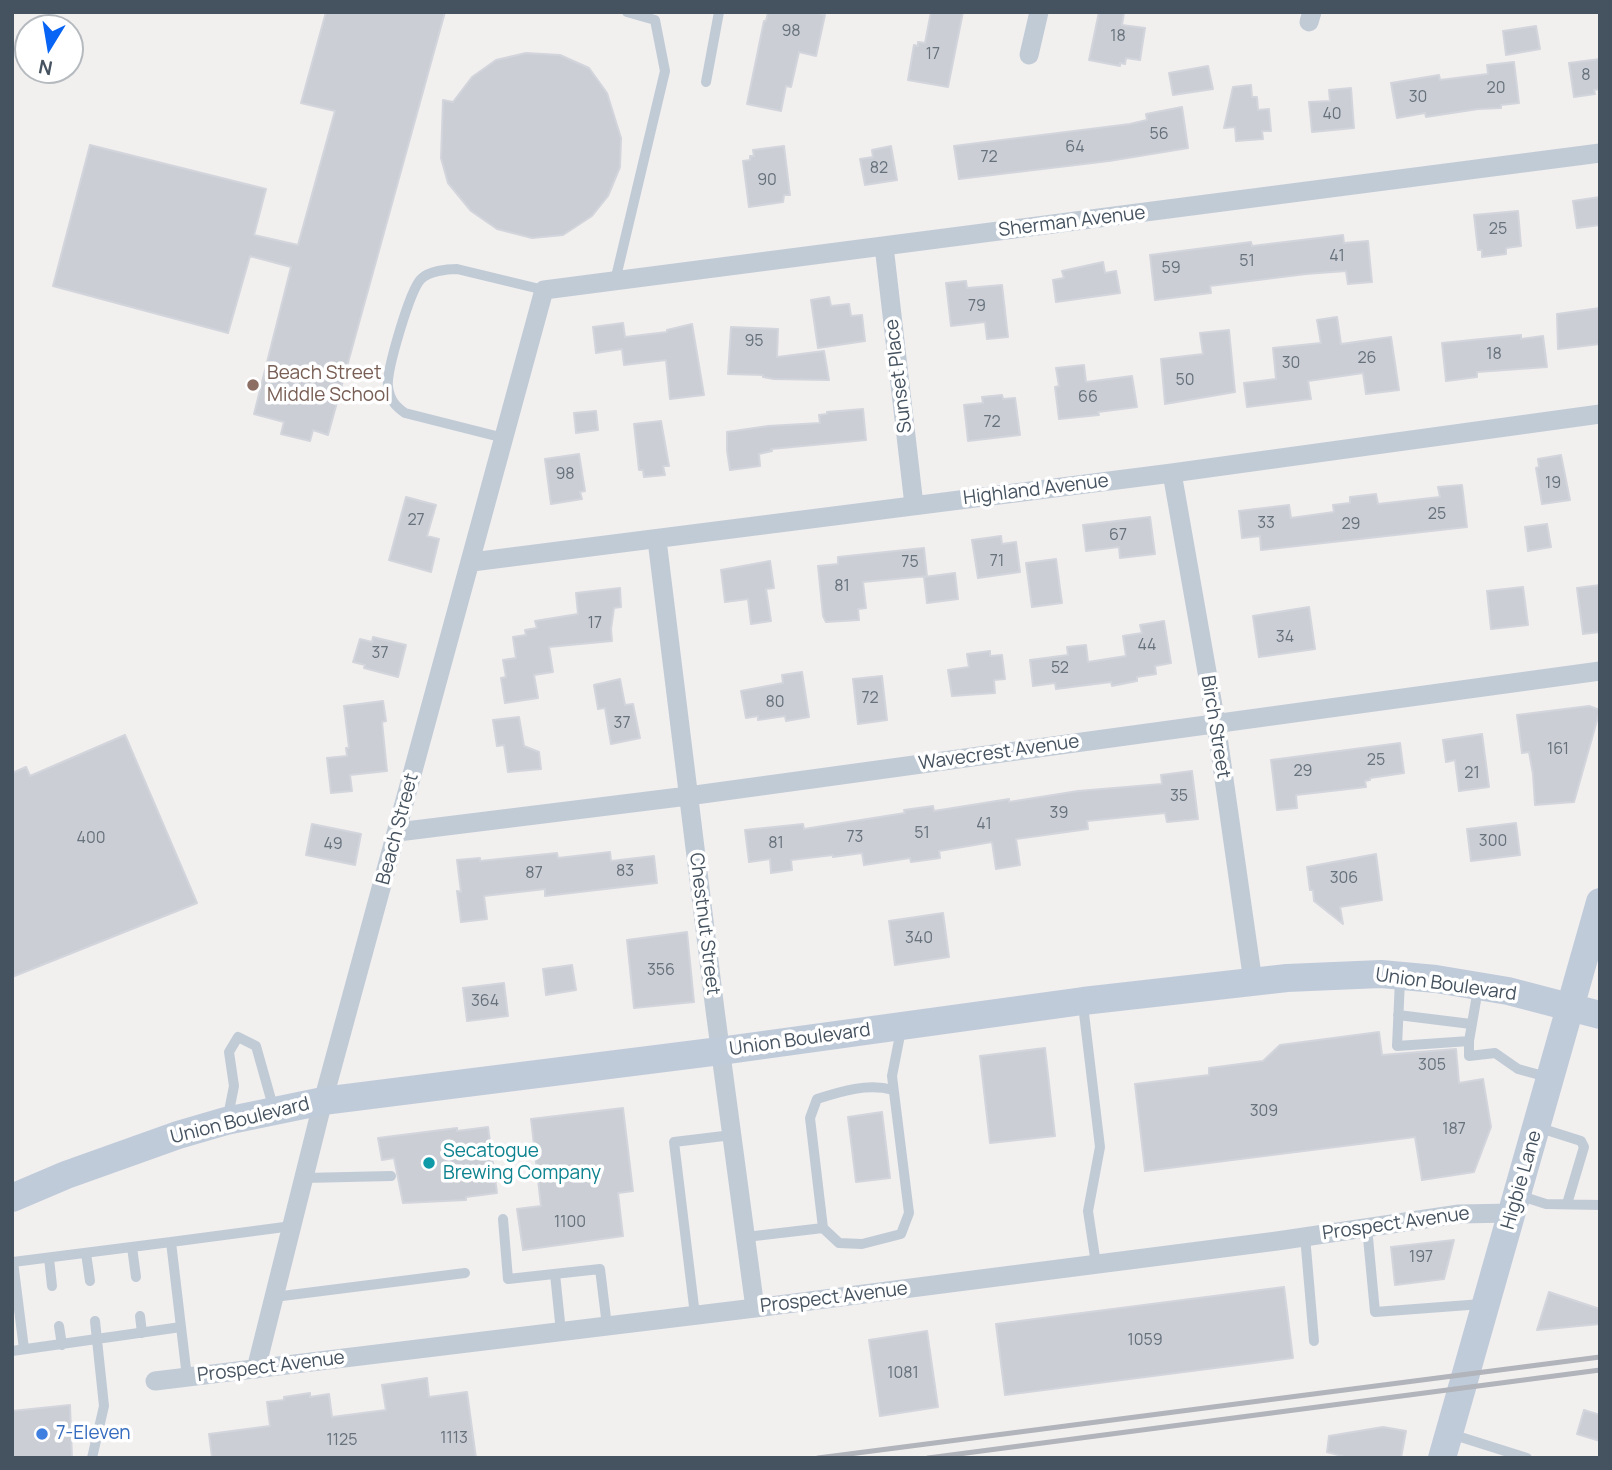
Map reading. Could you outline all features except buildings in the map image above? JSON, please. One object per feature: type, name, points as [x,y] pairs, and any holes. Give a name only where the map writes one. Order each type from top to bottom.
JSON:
[{"type":"main road","name":"Higbie Lane","points":[[1446,1446],[1600,902]]},
{"type":"main road","name":"Union Boulevard","points":[[12,1198],[78,1170],[178,1135],[226,1121],[323,1101],[720,1051],[1083,1001],[1325,975],[1400,976],[1479,986],[1600,1015]]},
{"type":"street","points":[[1029,55],[1039,12]]},
{"type":"street","name":"Sherman Avenue","points":[[544,290],[1600,153]]},
{"type":"street","name":"Sunset Place","points":[[884,246],[914,505]]},
{"type":"street","name":"Beach Street","points":[[256,1369],[323,1101],[544,290]]},
{"type":"street","name":"Highland Avenue","points":[[472,562],[1172,473],[1600,414]]},
{"type":"street","name":"Birch Street","points":[[1172,473],[1216,723],[1253,982]]},
{"type":"street","name":"Chestnut Street","points":[[657,540],[720,1051],[755,1308]]},
{"type":"street","name":"Wavecrest Avenue","points":[[398,832],[688,796],[1600,671]]},
{"type":"street","name":"Prospect Avenue","points":[[155,1381],[1096,1264],[1515,1204]]},
{"type":"lane","points":[[615,281],[665,71],[655,20],[627,12]]},
{"type":"lane","points":[[706,82],[719,12]]},
{"type":"lane","points":[[505,438],[405,413],[393,405],[387,376],[412,294],[422,278],[444,270],[457,269],[544,290]]},
{"type":"lane","points":[[1400,976],[1397,1045],[1469,1041]]},
{"type":"lane","points":[[1479,986],[1471,1024],[1469,1056],[1495,1053],[1518,1069],[1551,1078]]},
{"type":"lane","points":[[1083,1001],[1100,1146],[1088,1211],[1096,1264]]},
{"type":"lane","points":[[1398,1015],[1471,1024]]},
{"type":"lane","points":[[893,1090],[879,1086],[843,1091],[817,1099],[810,1118],[823,1228],[839,1243],[862,1244],[901,1234],[909,1213],[893,1090],[891,1076],[902,1026]]},
{"type":"lane","points":[[226,1121],[234,1086],[229,1052],[238,1037],[256,1046],[275,1110]]},
{"type":"lane","points":[[1537,1127],[1581,1141],[1584,1147],[1567,1204]]},
{"type":"lane","points":[[695,1315],[674,1142],[732,1135]]},
{"type":"lane","points":[[304,1178],[391,1177]]},
{"type":"lane","points":[[1515,1204],[1600,1205]]},
{"type":"lane","points":[[503,1219],[508,1279],[600,1269],[607,1326]]},
{"type":"lane","points":[[24,1349],[13,1262],[292,1226]]},
{"type":"lane","points":[[1367,1227],[1375,1312],[1486,1303]]},
{"type":"lane","points":[[746,1237],[823,1228]]},
{"type":"lane","points":[[1306,1236],[1314,1341]]},
{"type":"lane","points":[[171,1242],[187,1377]]},
{"type":"lane","points":[[132,1247],[135,1277]]},
{"type":"lane","points":[[86,1253],[90,1281]]},
{"type":"lane","points":[[49,1258],[52,1286]]},
{"type":"lane","points":[[274,1297],[465,1273]]},
{"type":"lane","points":[[555,1274],[561,1332]]},
{"type":"lane","points":[[141,1316],[142,1333]]},
{"type":"lane","points":[[92,1458],[104,1406],[95,1321]]},
{"type":"lane","points":[[59,1326],[62,1345]]},
{"type":"lane","points":[[12,1351],[181,1327]]},
{"type":"lane","points":[[1446,1446],[1527,1458]]},
{"type":"railway","points":[[818,1458],[1600,1357]]},
{"type":"railway","points":[[928,1458],[1600,1370]]},
{"type":"place","name":"Beach Street Middle School","points":[[253,385]]},
{"type":"place","name":"Secatogue Brewing Company","points":[[429,1163]]},
{"type":"place","name":"7-Eleven","points":[[42,1434]]}]
